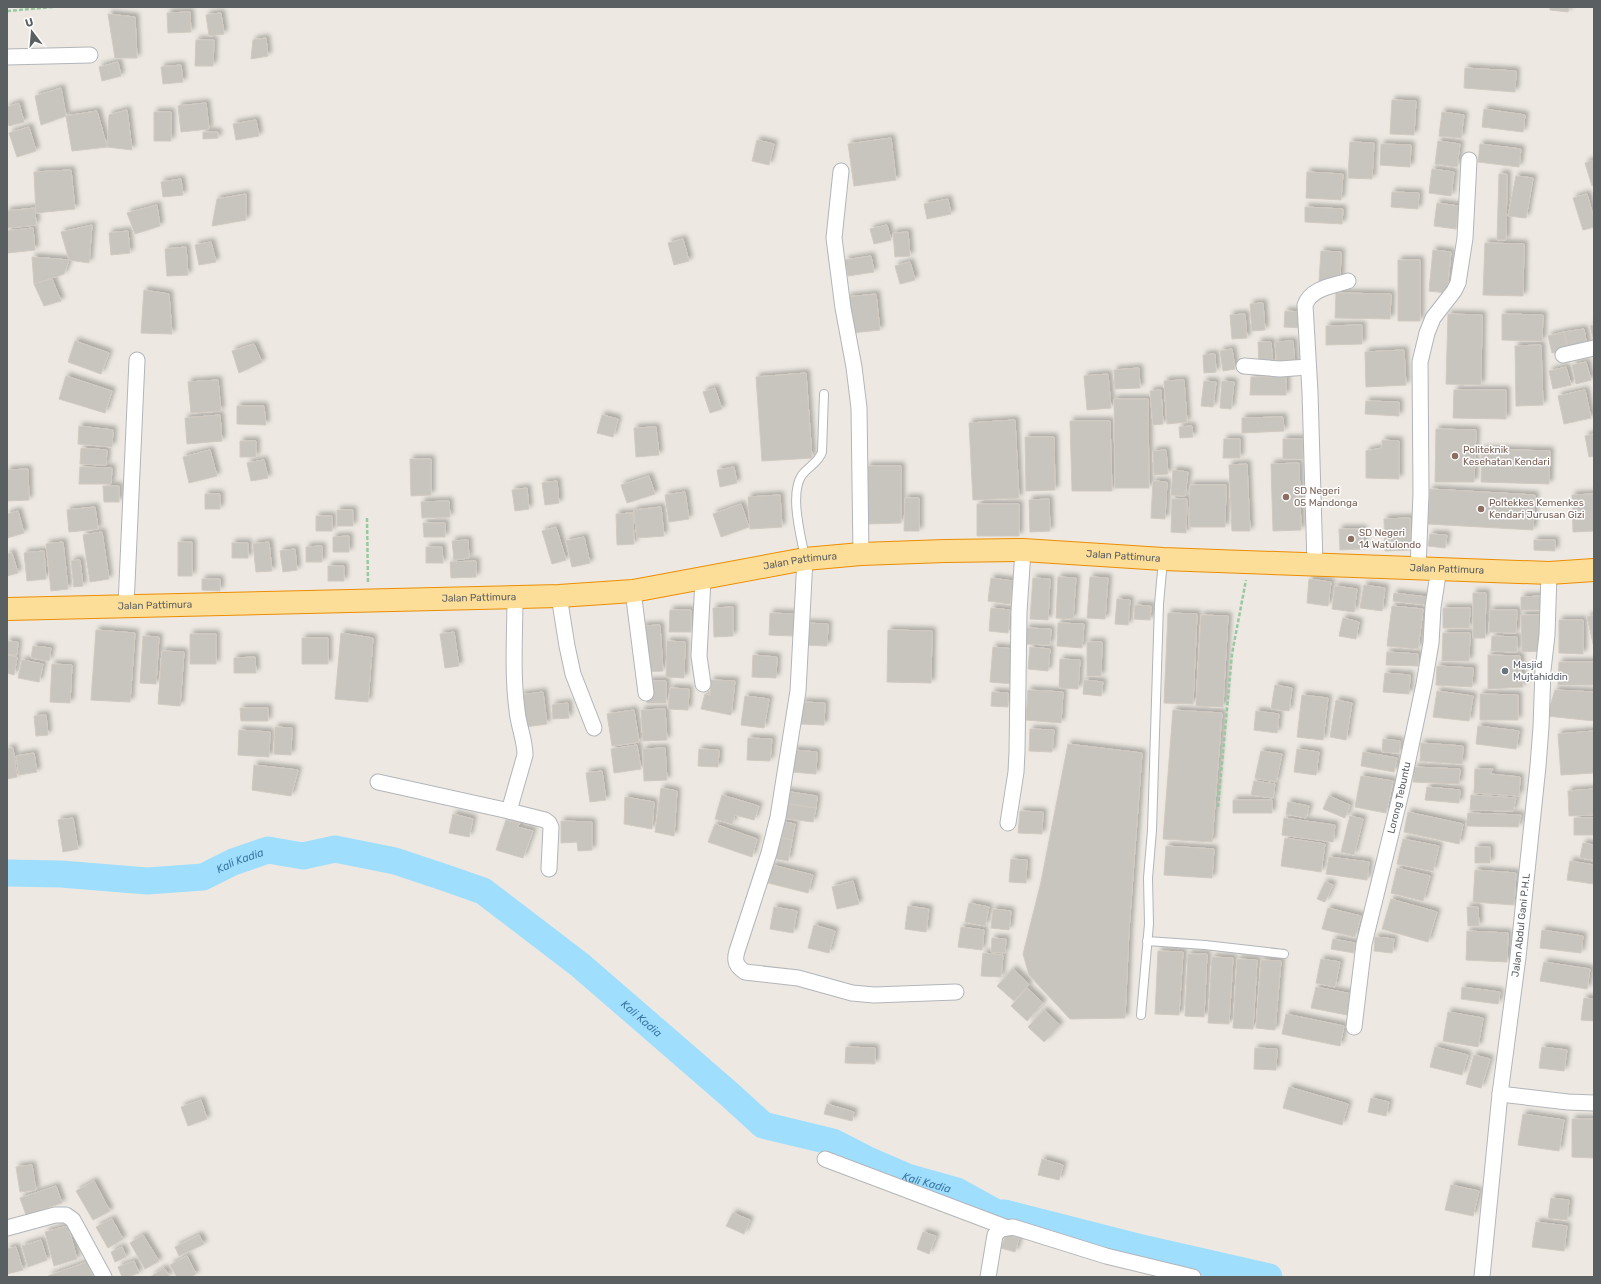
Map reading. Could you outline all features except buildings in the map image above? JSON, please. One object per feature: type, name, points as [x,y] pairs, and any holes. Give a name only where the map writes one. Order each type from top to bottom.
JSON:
[{"type":"highway","name":"Jalan Pattimura","points":[[7,610],[560,596],[633,591],[805,559],[861,554],[1023,550],[1163,559],[1549,573],[1594,570]]},
{"type":"street","points":[[7,57],[90,55]]},
{"type":"street","name":"Lorong Tebuntu","points":[[1354,1027],[1364,944],[1401,793],[1431,643],[1433,607],[1420,494],[1420,362],[1427,333],[1433,318],[1454,291],[1458,283],[1465,238],[1470,160]]},
{"type":"street","points":[[841,171],[834,238],[835,258],[842,308],[854,367],[859,408],[861,554]]},
{"type":"street","points":[[1315,564],[1312,447],[1305,305],[1307,299],[1317,291],[1348,281]]},
{"type":"street","points":[[1563,355],[1594,348]]},
{"type":"street","points":[[126,606],[137,360]]},
{"type":"street","points":[[1244,366],[1280,368],[1308,367]]},
{"type":"street","points":[[1008,823],[1017,759],[1019,612],[1023,550]]},
{"type":"street","points":[[805,559],[798,691],[778,817],[769,853],[737,951],[735,962],[738,968],[746,972],[798,978],[852,993],[874,995],[956,992]]},
{"type":"street","name":"Jalan Abdul Gani P.H.L","points":[[1482,1277],[1500,1094],[1518,957],[1539,750],[1547,635],[1549,573]]},
{"type":"street","points":[[703,579],[699,656],[703,684]]},
{"type":"street","points":[[633,591],[646,693]]},
{"type":"street","points":[[509,810],[525,755],[525,746],[517,712],[515,691],[515,596]]},
{"type":"street","points":[[560,596],[567,646],[573,674],[594,728]]},
{"type":"street","points":[[378,782],[509,810],[545,820],[551,827],[549,869]]},
{"type":"street","points":[[1500,1094],[1568,1102],[1594,1102]]},
{"type":"street","points":[[825,1159],[1005,1227],[1013,1227],[1106,1256],[1194,1277]]},
{"type":"street","points":[[7,1228],[55,1215],[66,1215],[73,1220],[104,1277]]},
{"type":"street","points":[[988,1277],[995,1235],[1000,1229],[1005,1227]]},
{"type":"lane","points":[[805,559],[797,507],[797,491],[802,476],[821,457],[824,394]]},
{"type":"lane","points":[[1141,1015],[1149,924],[1148,878],[1152,822],[1159,611],[1163,559]]},
{"type":"lane","points":[[1147,941],[1205,945],[1284,954]]},
{"type":"path","points":[[7,11],[53,7]]},
{"type":"path","points":[[367,518],[368,601]]},
{"type":"path","points":[[1218,807],[1232,654],[1250,561]]},
{"type":"waterway","name":"Kali Kadia","points":[[7,873],[61,874],[147,881],[203,877],[233,862],[268,850],[303,856],[335,849],[395,861],[483,891],[580,965],[763,1125],[833,1142],[870,1161],[907,1177],[957,1191],[997,1213],[1005,1213],[1146,1249],[1269,1277]]},
{"type":"place","name":"Politeknik Kesehatan Kendari","points":[[1455,456]]},
{"type":"place","name":"SD Negeri 05 Mandonga","points":[[1286,497]]},
{"type":"place","name":"Poltekkes Kemenkes Kendari Jurusan Gizi","points":[[1481,509]]},
{"type":"place","name":"SD Negeri 14 Watulondo","points":[[1351,539]]},
{"type":"place","name":"Masjid Mujtahiddin","points":[[1505,671]]}]
